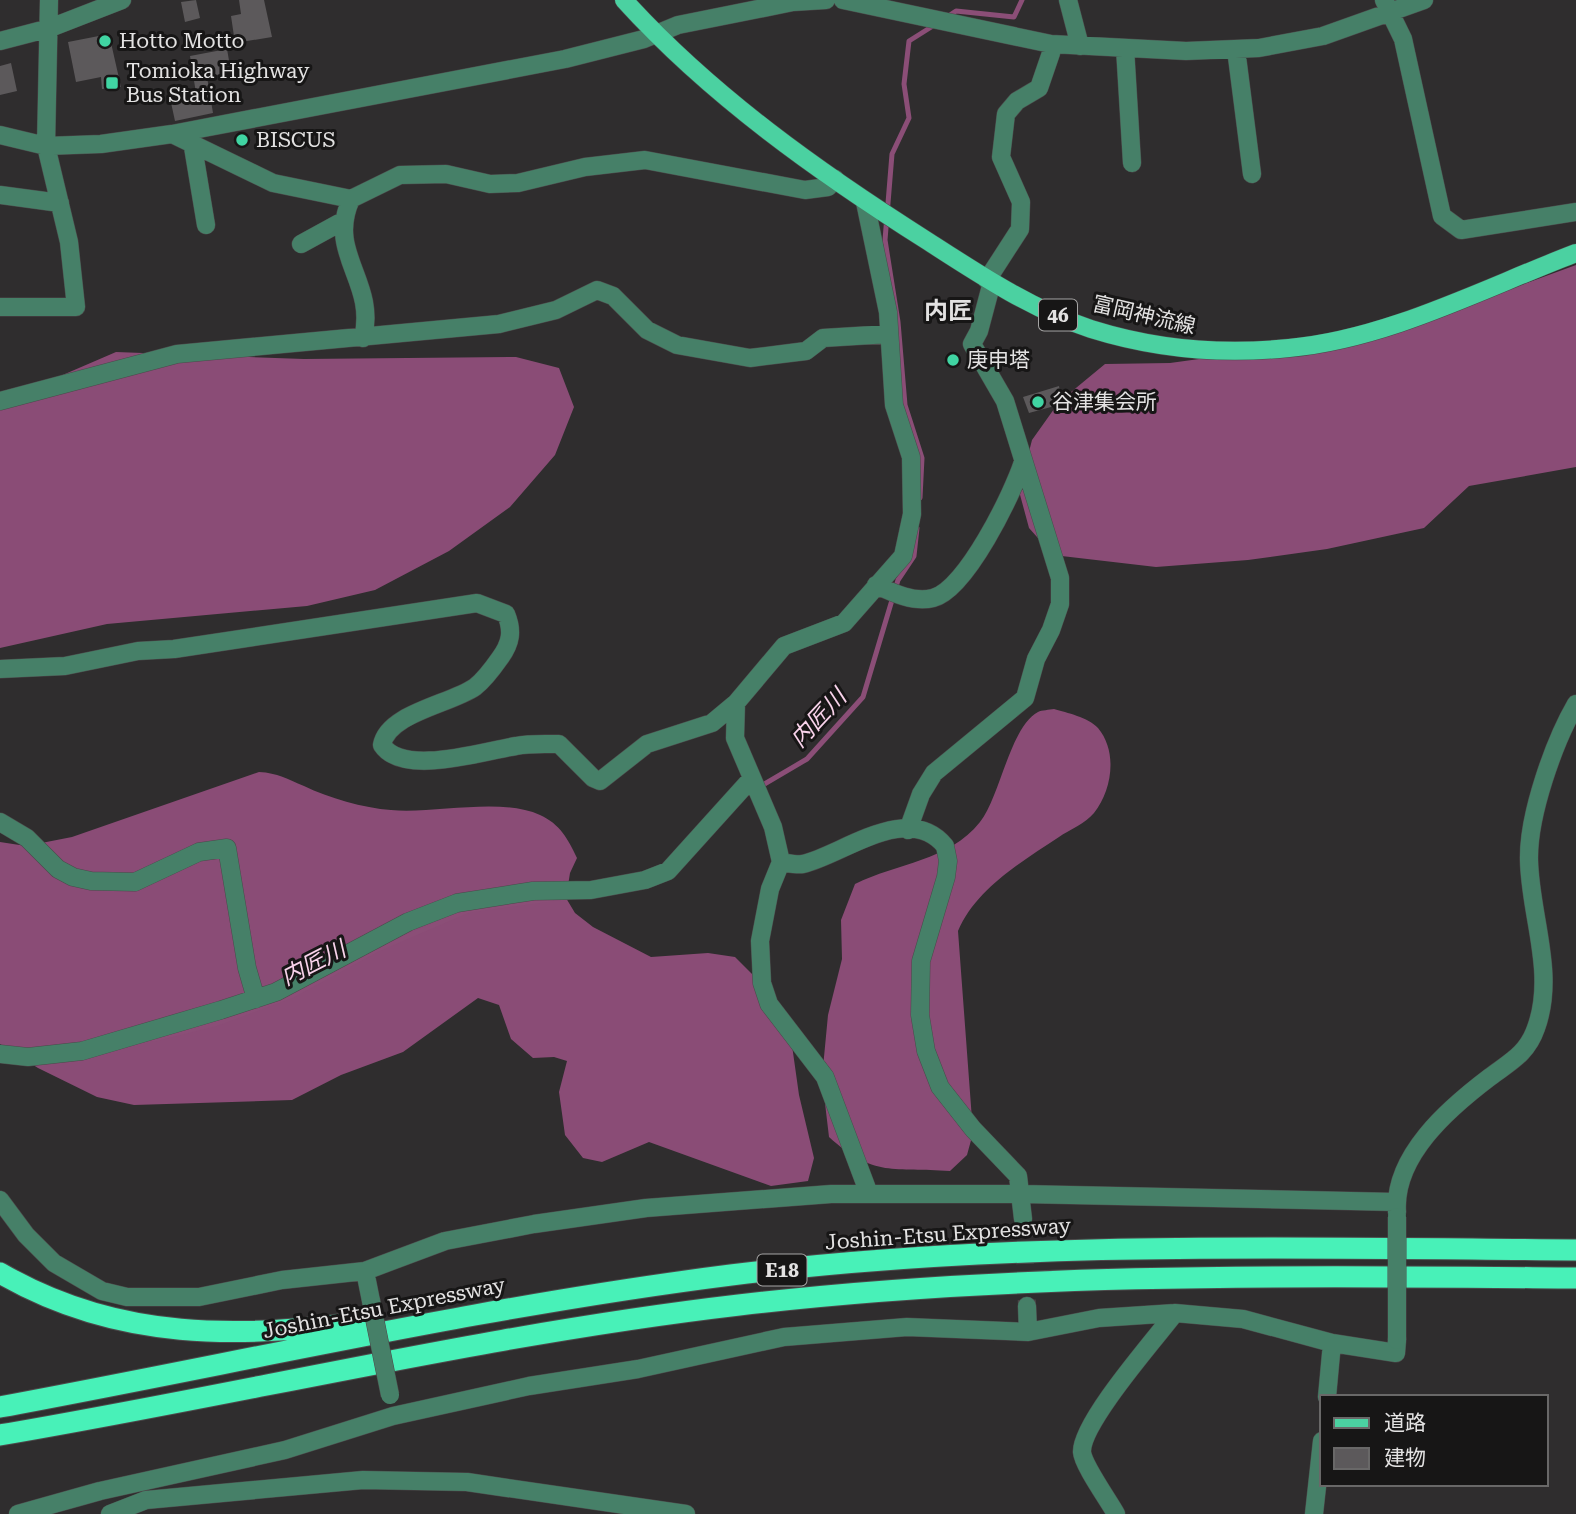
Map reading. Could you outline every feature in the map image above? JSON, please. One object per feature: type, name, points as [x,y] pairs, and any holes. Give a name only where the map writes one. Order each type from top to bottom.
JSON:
[{"type":"highway","name":"Joshin-Etsu Expressway","points":[[0,1407],[477,1315],[733,1275],[966,1254],[1097,1249],[1576,1251]]},
{"type":"highway","points":[[0,1273],[46,1298],[116,1322],[151,1328],[232,1332],[310,1329],[640,1282],[733,1275]]},
{"type":"highway","name":"E18","points":[[0,1435],[520,1336],[738,1305],[851,1293],[1089,1278],[1576,1278]]},
{"type":"highway","points":[[0,1448],[238,1389]]},
{"type":"main road","name":"富岡神流線","points":[[624,0],[655,34],[723,94],[865,202],[989,281],[1090,329],[1202,351],[1254,351],[1333,342],[1424,312],[1576,253]]},
{"type":"street","points":[[0,307],[76,307],[69,242],[46,146],[49,0]]},
{"type":"street","points":[[0,41],[50,28],[122,0]]},
{"type":"street","points":[[0,135],[46,146],[101,144],[172,134],[565,59],[644,40],[678,25],[780,5],[826,0]]},
{"type":"street","points":[[843,0],[1051,44],[1186,51],[1259,48],[1323,36],[1388,7],[1424,0]]},
{"type":"street","points":[[1068,0],[1080,46]]},
{"type":"street","points":[[1388,7],[1403,40],[1442,216],[1461,230],[1576,212]]},
{"type":"street","points":[[908,831],[921,794],[934,773],[1025,698],[1035,659],[1051,630],[1060,604],[1060,578],[1005,401],[972,344],[979,331],[989,281],[1020,229],[1021,202],[1001,157],[1006,114],[1017,101],[1039,88],[1051,53],[1051,44]]},
{"type":"street","points":[[1125,48],[1132,163]]},
{"type":"street","points":[[1236,49],[1252,174]]},
{"type":"street","points":[[172,134],[273,183],[351,199],[400,175],[446,174],[489,184],[517,183],[584,167],[645,160],[805,190],[828,187],[835,179]]},
{"type":"street","points":[[193,146],[206,225]]},
{"type":"street","points":[[0,195],[60,203]]},
{"type":"street","points":[[351,199],[343,221],[347,254],[365,300],[363,338]]},
{"type":"street","points":[[0,669],[65,666],[138,651],[174,649],[477,603],[506,614],[512,629],[508,647],[475,687],[394,725],[384,736],[382,745],[394,757],[425,761],[517,745],[559,744],[593,779],[600,781],[647,744],[712,723],[736,703],[784,646],[844,623],[903,556],[912,514],[911,457],[894,405],[885,299],[865,202]]},
{"type":"street","points":[[301,244],[343,221]]},
{"type":"street","points":[[0,401],[177,354],[499,324],[556,310],[597,290],[612,296],[647,330],[677,345],[750,358],[806,351],[823,338],[888,334]]},
{"type":"street","points":[[876,585],[915,599],[932,599],[950,587],[972,562],[1015,487],[1023,462]]},
{"type":"street","points":[[736,703],[735,738],[773,827],[781,862],[770,889],[760,941],[762,983],[769,1004],[825,1077],[869,1194]]},
{"type":"street","points":[[18,1514],[100,1492],[285,1450],[393,1416],[529,1386],[638,1369],[784,1337],[907,1327],[1028,1332],[1099,1318],[1175,1313],[1243,1319],[1332,1343],[1396,1353],[1396,1209],[1400,1180],[1420,1146],[1447,1112],[1517,1060],[1527,1048],[1536,1027],[1544,973],[1529,859],[1541,791],[1559,733],[1576,704]]},
{"type":"street","points":[[0,1054],[28,1057],[82,1051],[256,999],[318,971],[408,922],[457,903],[533,891],[591,891],[645,880],[668,871],[752,779]]},
{"type":"street","points":[[0,822],[27,838],[58,869],[90,881],[135,882],[198,852],[227,848],[247,968],[256,999]]},
{"type":"street","points":[[781,862],[801,864],[879,832],[924,831],[940,841],[948,861],[921,961],[920,1015],[926,1051],[940,1087],[973,1129],[1018,1176],[1023,1219]]},
{"type":"street","points":[[0,1200],[26,1235],[54,1263],[102,1291],[128,1297],[199,1297],[282,1280],[365,1271],[445,1241],[534,1224],[646,1208],[869,1194],[1022,1194],[1396,1209]]},
{"type":"street","points":[[365,1271],[393,1416]]},
{"type":"street","points":[[1027,1306],[1028,1332]]},
{"type":"street","points":[[1116,1514],[1082,1454],[1085,1437],[1099,1412],[1175,1313]]},
{"type":"street","points":[[1327,1395],[1332,1343]]},
{"type":"street","points":[[1314,1514],[1320,1459]]},
{"type":"street","points":[[110,1514],[146,1500],[363,1480],[467,1482],[686,1514]]},
{"type":"shaded area","points":[[1576,265],[1576,467],[1469,486],[1424,528],[1327,549],[1248,560],[1156,567],[1053,555],[1029,528],[1019,491],[1032,440],[1059,402],[1105,364],[1170,363],[1390,333]]},
{"type":"shaded area","points":[[116,352],[304,359],[516,357],[559,368],[574,407],[555,455],[510,507],[449,551],[375,590],[307,606],[107,624],[0,648],[0,402]]},
{"type":"shaded area","points":[[1054,709],[1083,718],[1098,728],[1108,748],[1108,782],[1100,804],[1091,817],[1030,856],[988,889],[966,916],[958,931],[973,1133],[967,1155],[950,1171],[872,1165],[845,1150],[829,1137],[822,1078],[828,1015],[842,959],[841,920],[855,884],[938,853],[967,835],[987,811],[1013,747],[1028,720],[1038,712]]},
{"type":"shaded area","points":[[259,772],[282,777],[335,798],[380,809],[408,811],[506,807],[540,815],[563,833],[577,858],[570,873],[566,898],[575,913],[593,927],[651,957],[708,953],[735,957],[776,998],[789,1024],[799,1095],[814,1158],[808,1181],[771,1186],[649,1142],[602,1162],[583,1158],[565,1135],[559,1092],[567,1061],[554,1057],[533,1058],[511,1039],[499,1005],[478,998],[403,1052],[341,1075],[292,1100],[134,1105],[97,1097],[38,1068],[0,1044],[0,842],[26,846],[72,837]]},
{"type":"building","points":[[196,0],[200,18],[185,22],[181,2]]},
{"type":"building","points":[[239,0],[264,0],[272,37],[235,43],[231,16],[241,14]]},
{"type":"building","points":[[109,34],[121,87],[102,89],[101,77],[76,82],[68,42]]},
{"type":"building","points":[[227,49],[231,72],[207,77],[213,113],[175,121],[170,98],[196,93],[190,56]]},
{"type":"building","points":[[11,63],[17,91],[0,95],[0,66]]},
{"type":"building","name":"谷津集会所","points":[[1059,386],[1062,404],[1029,413],[1023,397]]},
{"type":"waterway","name":"内匠川","points":[[947,17],[956,11],[1014,17],[1022,0]]},
{"type":"waterway","name":"内匠川","points":[[920,498],[922,458],[905,405],[898,322],[885,240],[892,154],[909,118],[904,84],[909,41],[936,24]]},
{"type":"waterway","name":"内匠川","points":[[761,786],[807,759],[863,697],[898,580],[914,556],[917,528]]},
{"type":"waterway","name":"内匠川","points":[[154,1039],[218,1023],[291,996],[376,950],[469,910],[551,899]]},
{"type":"tunnel","points":[[1023,1219],[1027,1306]]},
{"type":"place","name":"Hotto Motto","points":[[105,41]]},
{"type":"place","name":"Tomioka Highway Bus Station","points":[[112,83]]},
{"type":"place","name":"BISCUS","points":[[242,140]]},
{"type":"place","name":"庚申塔","points":[[953,360]]},
{"type":"place","name":"谷津集会所","points":[[1038,402]]},
{"type":"district","name":"内匠","points":[[948,311]]}]
